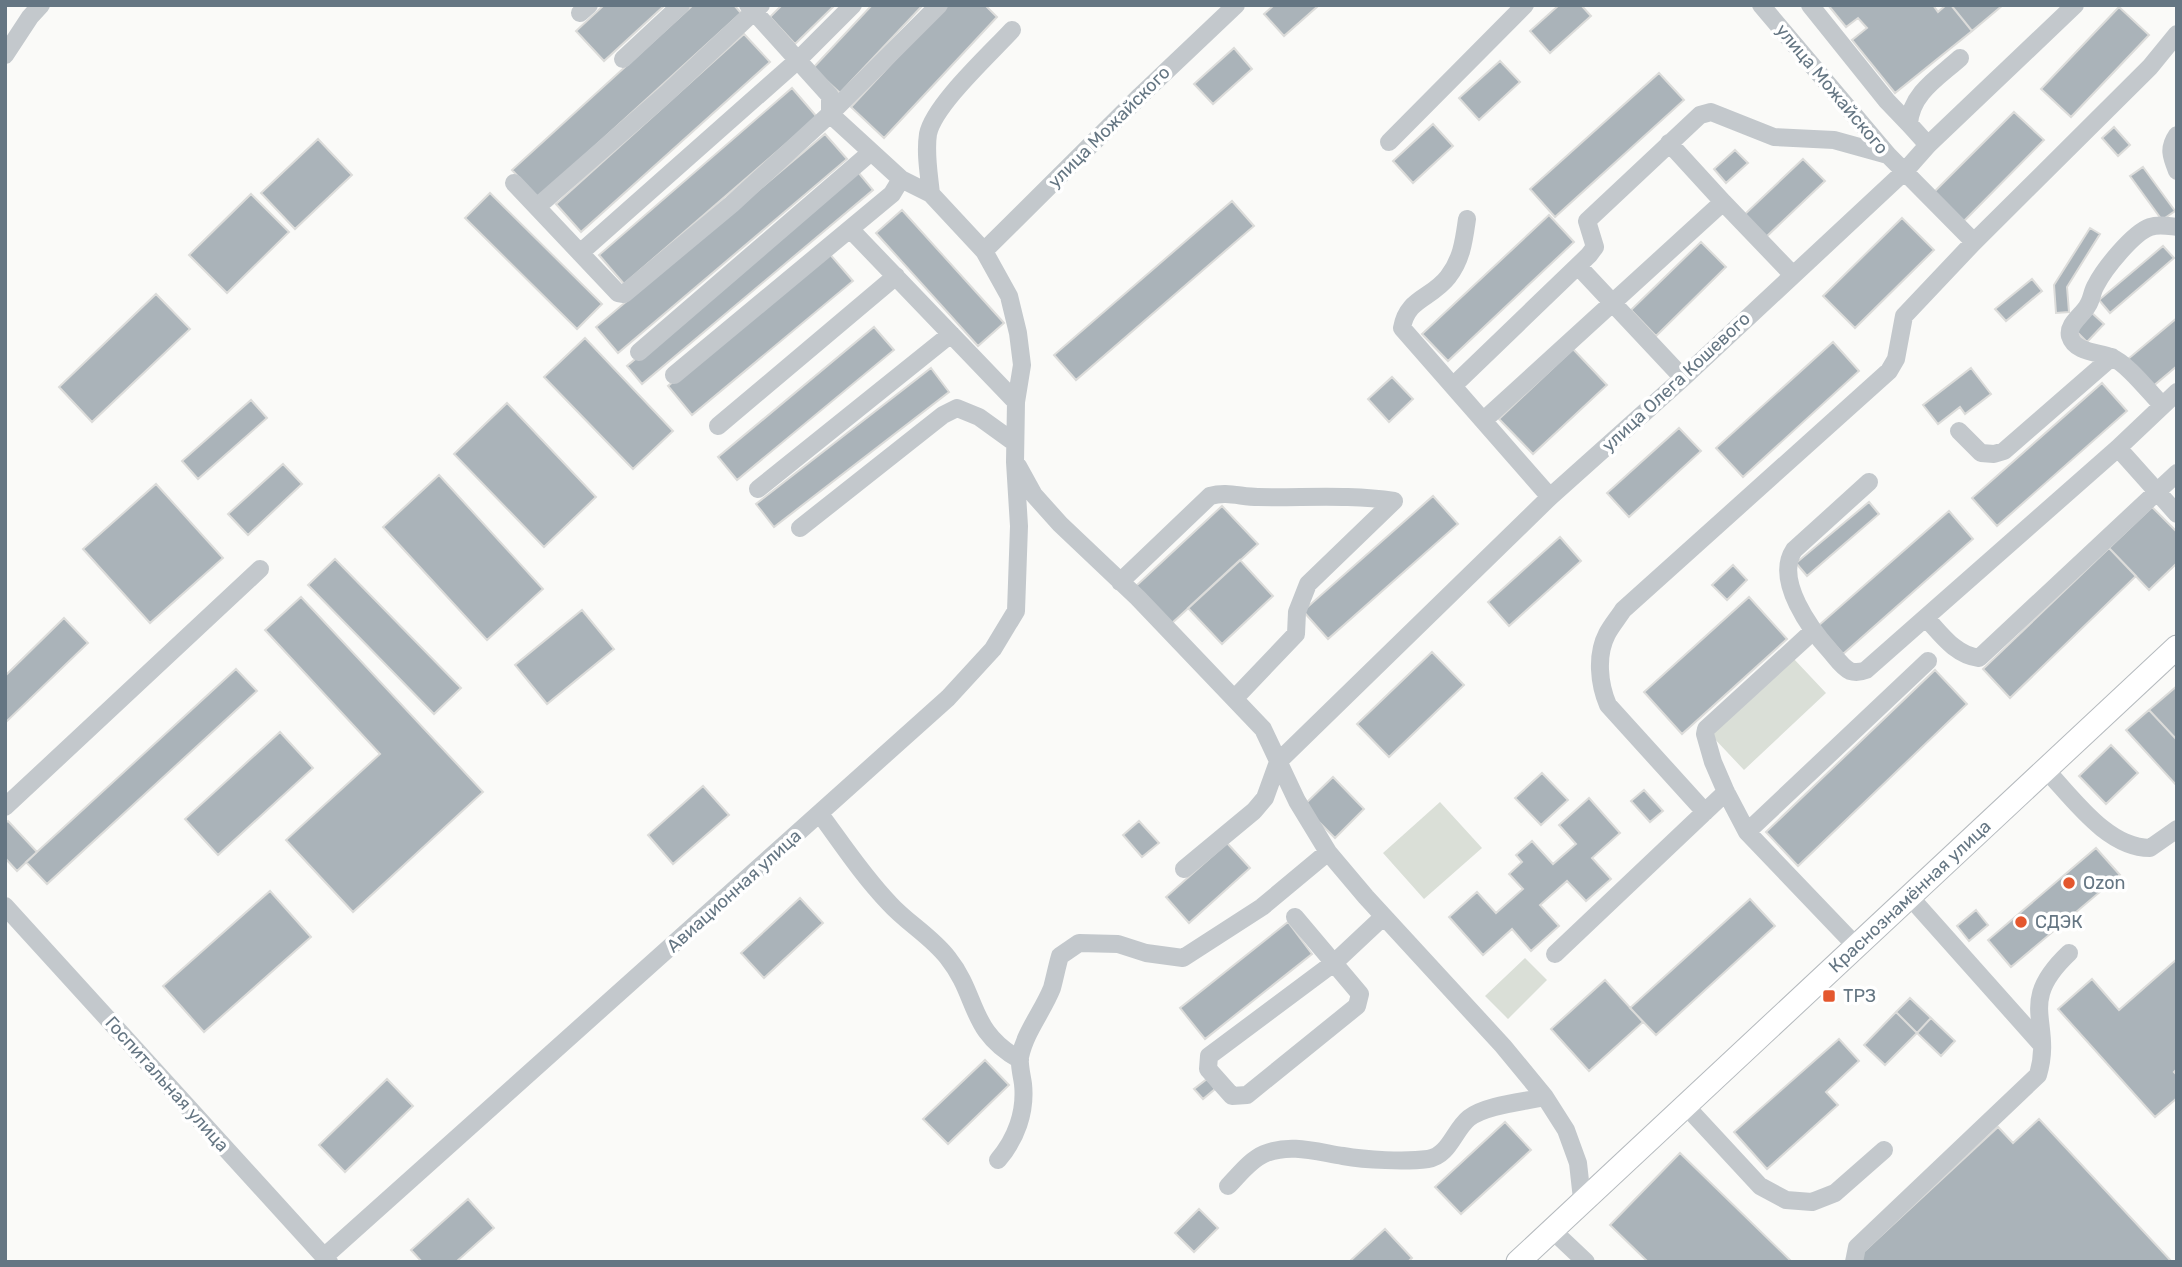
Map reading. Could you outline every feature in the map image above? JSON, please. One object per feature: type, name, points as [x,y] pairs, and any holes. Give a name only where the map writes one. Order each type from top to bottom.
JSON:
[{"type":"main road","name":"Краснознамённая улица","points":[[1518,1262],[1582,1199],[2177,647]]},
{"type":"street","points":[[5,55],[41,5]]},
{"type":"street","points":[[624,59],[681,5]]},
{"type":"street","points":[[580,253],[798,60],[853,5]]},
{"type":"street","points":[[514,183],[618,293],[624,294],[732,204],[830,114],[939,5]]},
{"type":"street","name":"улица Можайского","points":[[984,251],[1236,5]]},
{"type":"street","points":[[1389,142],[1525,5]]},
{"type":"street","name":"улица Можайского","points":[[1761,5],[1888,155],[1974,242]]},
{"type":"street","points":[[1810,5],[1887,101],[1928,145]]},
{"type":"street","name":"улица Олега Кошевого","points":[[1278,762],[1550,497],[1683,378],[1905,171],[1928,145],[2075,5]]},
{"type":"street","points":[[537,208],[666,94],[754,7],[831,96],[830,114],[901,179],[931,194]]},
{"type":"street","points":[[931,194],[926,148],[937,112],[1013,30]]},
{"type":"street","points":[[1705,812],[1608,705],[1602,692],[1600,664],[1605,635],[1623,610],[1889,371],[1896,359],[1904,316],[1974,242],[2150,67],[2177,34]]},
{"type":"street","points":[[1909,124],[1914,102],[1919,94],[1960,58]]},
{"type":"street","points":[[1453,386],[1578,266],[1595,247],[1587,221],[1700,114],[1711,112],[1774,137],[1834,140],[1888,155]]},
{"type":"street","points":[[2177,135],[2171,144],[2170,155],[2177,171]]},
{"type":"street","points":[[1669,144],[1792,274]]},
{"type":"street","points":[[639,352],[870,153]]},
{"type":"street","points":[[674,375],[892,194],[901,179]]},
{"type":"street","name":"Авиационная улица","points":[[327,1259],[948,698],[993,649],[1016,611],[1019,526],[1015,462],[1016,402],[1022,366],[1018,333],[1009,296],[984,251],[931,194]]},
{"type":"street","points":[[1484,420],[1723,202]]},
{"type":"street","points":[[1467,219],[1457,263],[1448,278],[1404,314],[1402,328],[1550,497]]},
{"type":"street","points":[[2162,405],[2112,357],[2091,353],[2076,344],[2070,337],[2070,327],[2089,305],[2096,285],[2131,239],[2150,227],[2177,227]]},
{"type":"street","points":[[850,229],[1016,402]]},
{"type":"street","points":[[1578,266],[1683,378]]},
{"type":"street","points":[[718,426],[896,276]]},
{"type":"street","points":[[758,489],[951,334]]},
{"type":"street","points":[[1959,431],[1981,453],[1994,454],[2004,451],[2112,357]]},
{"type":"street","points":[[1869,482],[1790,556],[1790,586],[1812,632],[1851,672],[1866,670],[2118,448],[2177,392]]},
{"type":"street","points":[[800,528],[943,415],[957,408],[979,417],[1015,443]]},
{"type":"street","points":[[2118,448],[2177,514]]},
{"type":"street","points":[[1015,462],[1034,495],[1060,524],[1263,729],[1297,802],[1328,852],[1503,1046],[1545,1097],[1566,1130],[1578,1163],[1582,1199]]},
{"type":"street","points":[[1926,618],[1955,649],[1979,658],[2177,473]]},
{"type":"street","points":[[1120,582],[1210,496],[1224,492],[1252,497],[1372,498],[1394,501],[1308,584],[1297,612],[1297,634],[1235,698]]},
{"type":"street","points":[[5,807],[260,569]]},
{"type":"street","points":[[1812,632],[1706,729],[1713,761],[1747,831],[1856,946]]},
{"type":"street","points":[[1747,831],[1928,661]]},
{"type":"street","points":[[1184,869],[1254,811],[1265,798],[1278,762]]},
{"type":"street","points":[[2045,769],[2103,829],[2127,844],[2150,848],[2177,829]]},
{"type":"street","points":[[1555,954],[1726,792]]},
{"type":"street","points":[[820,814],[890,904],[949,959],[964,984],[975,1015],[990,1037],[1002,1050],[1020,1060]]},
{"type":"street","points":[[998,1160],[1012,1142],[1023,1106],[1024,1087],[1020,1060],[1025,1042],[1051,988],[1060,956],[1079,943],[1118,944],[1146,953],[1183,958],[1262,907],[1328,852]]},
{"type":"street","points":[[1910,897],[2041,1044]]},
{"type":"street","name":"Госпитальная улица","points":[[5,906],[327,1259]]},
{"type":"street","points":[[1295,917],[1335,962],[1360,993],[1357,1006],[1247,1096],[1232,1096],[1208,1069],[1209,1056],[1335,962],[1383,916]]},
{"type":"street","points":[[1854,1262],[1857,1247],[2038,1075],[2041,1066],[2038,1012],[2040,989],[2052,969],[2069,953]]},
{"type":"street","points":[[1228,1186],[1253,1161],[1265,1154],[1291,1149],[1312,1149],[1345,1157],[1428,1159],[1438,1156],[1467,1119],[1483,1111],[1545,1097]]},
{"type":"street","points":[[1684,1104],[1760,1186],[1786,1200],[1812,1202],[1835,1193],[1884,1150]]},
{"type":"street","points":[[1551,1229],[1586,1262]]},
{"type":"shaded area","points":[[1793,658],[1826,693],[1744,770],[1711,735]]},
{"type":"shaded area","points":[[1440,802],[1482,848],[1424,899],[1383,853]]},
{"type":"shaded area","points":[[1525,958],[1547,980],[1508,1019],[1485,996]]},
{"type":"building","points":[[604,5],[665,5],[604,61],[576,31]]},
{"type":"building","points":[[693,5],[734,5],[741,13],[538,198],[512,170]]},
{"type":"building","points":[[782,5],[835,5],[795,44],[770,17]]},
{"type":"building","points":[[872,5],[923,5],[840,93],[813,68]]},
{"type":"building","points":[[946,5],[985,5],[997,17],[884,138],[851,107]]},
{"type":"building","points":[[1274,5],[1318,6],[1284,36],[1264,14]]},
{"type":"building","points":[[1559,5],[1581,5],[1591,16],[1550,53],[1530,31]]},
{"type":"building","points":[[1828,5],[1933,5],[1938,12],[1946,5],[1951,5],[1972,31],[1895,93],[1852,40],[1867,28],[1858,18],[1846,27]]},
{"type":"building","points":[[1951,5],[2003,5],[1972,31]]},
{"type":"building","points":[[2119,7],[2149,35],[2071,117],[2041,89]]},
{"type":"building","points":[[744,34],[770,62],[581,232],[556,204]]},
{"type":"building","points":[[1234,48],[1252,69],[1213,104],[1194,84]]},
{"type":"building","points":[[1500,61],[1520,82],[1479,120],[1459,98]]},
{"type":"building","points":[[1659,73],[1684,100],[1555,217],[1530,189]]},
{"type":"building","points":[[792,88],[817,117],[624,284],[599,255]]},
{"type":"building","points":[[2014,112],[2044,140],[1961,224],[1931,195]]},
{"type":"building","points":[[1433,124],[1453,146],[1413,183],[1393,161]]},
{"type":"building","points":[[2114,127],[2130,145],[2118,156],[2102,138]]},
{"type":"building","points":[[825,134],[847,159],[618,353],[596,327]]},
{"type":"building","points":[[318,139],[352,175],[295,229],[261,193]]},
{"type":"building","points":[[1735,150],[1748,163],[1726,183],[1714,169]]},
{"type":"building","points":[[1803,159],[1825,181],[1765,238],[1744,215]]},
{"type":"building","points":[[2143,167],[2175,211],[2162,220],[2130,176]]},
{"type":"building","points":[[858,172],[873,190],[642,384],[627,366]]},
{"type":"building","points":[[490,193],[602,304],[577,329],[465,218]]},
{"type":"building","points":[[251,194],[289,232],[227,293],[189,255]]},
{"type":"building","points":[[1232,201],[1254,226],[1076,380],[1054,355]]},
{"type":"building","points":[[902,210],[1004,323],[978,346],[876,233]]},
{"type":"building","points":[[1549,215],[1574,242],[1448,361],[1422,334]]},
{"type":"building","points":[[1902,218],[1934,250],[1855,328],[1823,296]]},
{"type":"building","points":[[2090,228],[2100,234],[2067,287],[2069,312],[2056,313],[2054,285]]},
{"type":"building","points":[[1701,242],[1726,267],[1656,336],[1631,310]]},
{"type":"building","points":[[2163,246],[2174,258],[2110,313],[2099,300]]},
{"type":"building","points":[[828,252],[853,281],[692,415],[668,386]]},
{"type":"building","points":[[2032,279],[2042,291],[2006,321],[1995,309]]},
{"type":"building","points":[[156,294],[190,329],[92,422],[59,387]]},
{"type":"building","points":[[2092,313],[2104,324],[2087,342],[2076,331]]},
{"type":"building","points":[[2177,318],[2177,366],[2152,387],[2128,359]]},
{"type":"building","points":[[874,327],[894,350],[737,480],[718,457]]},
{"type":"building","points":[[585,338],[673,431],[633,469],[544,377]]},
{"type":"building","points":[[1833,342],[1859,371],[1743,477],[1716,448]]},
{"type":"building","points":[[1573,349],[1607,385],[1533,454],[1499,419]]},
{"type":"building","points":[[931,368],[949,392],[774,527],[756,504]]},
{"type":"building","points":[[1971,368],[1991,394],[1965,414],[1960,407],[1938,424],[1923,405]]},
{"type":"building","points":[[1392,377],[1413,399],[1389,422],[1368,399]]},
{"type":"building","points":[[2102,383],[2127,411],[1997,526],[1972,498]]},
{"type":"building","points":[[251,400],[267,418],[198,479],[182,461]]},
{"type":"building","points":[[507,403],[596,497],[544,547],[454,454]]},
{"type":"building","points":[[1679,428],[1701,451],[1629,517],[1607,493]]},
{"type":"building","points":[[283,464],[302,484],[248,535],[228,514]]},
{"type":"building","points":[[439,475],[543,589],[487,640],[383,527]]},
{"type":"building","points":[[156,484],[223,558],[150,623],[83,549]]},
{"type":"building","points":[[1433,496],[1458,524],[1328,639],[1303,611]]},
{"type":"building","points":[[1869,502],[1879,514],[1807,576],[1796,563]]},
{"type":"building","points":[[1222,506],[1258,544],[1171,624],[1136,586]]},
{"type":"building","points":[[2152,507],[2177,532],[2177,563],[2149,590],[2109,548]]},
{"type":"building","points":[[1949,511],[1973,539],[1843,654],[1818,626]]},
{"type":"building","points":[[1560,537],[1581,561],[1509,626],[1488,602]]},
{"type":"building","points":[[2109,548],[2136,576],[2010,698],[1983,669]]},
{"type":"building","points":[[335,559],[461,688],[434,714],[308,585]]},
{"type":"building","points":[[1240,560],[1273,596],[1222,644],[1188,608]]},
{"type":"building","points":[[1733,565],[1747,580],[1727,600],[1712,585]]},
{"type":"building","points":[[301,597],[483,792],[353,912],[286,840],[380,754],[265,630]]},
{"type":"building","points":[[1749,597],[1787,639],[1682,734],[1644,692]]},
{"type":"building","points":[[582,610],[614,649],[547,704],[515,665]]},
{"type":"building","points":[[64,618],[88,643],[5,723],[5,676]]},
{"type":"building","points":[[1432,652],[1464,685],[1389,757],[1357,724]]},
{"type":"building","points":[[236,669],[257,691],[47,884],[26,862]]},
{"type":"building","points":[[1935,670],[1967,704],[1798,866],[1766,832]]},
{"type":"building","points":[[2177,686],[2177,740],[2149,710]]},
{"type":"building","points":[[2149,710],[2177,740],[2177,786],[2126,730]]},
{"type":"building","points":[[280,732],[313,768],[218,855],[185,819]]},
{"type":"building","points":[[2111,745],[2138,773],[2106,804],[2079,776]]},
{"type":"building","points":[[1542,773],[1568,800],[1541,825],[1515,798]]},
{"type":"building","points":[[1333,777],[1364,809],[1335,838],[1303,806]]},
{"type":"building","points":[[703,786],[729,815],[673,864],[648,835]]},
{"type":"building","points":[[1644,790],[1663,811],[1650,822],[1631,801]]},
{"type":"building","points":[[1589,798],[1620,833],[1592,858],[1611,879],[1586,901],[1567,881],[1540,905],[1559,926],[1531,951],[1512,929],[1483,955],[1449,917],[1477,892],[1496,913],[1523,889],[1509,874],[1522,862],[1516,855],[1532,841],[1553,864],[1576,844],[1559,825]]},
{"type":"building","points":[[8,821],[37,852],[17,871],[5,858],[5,823]]},
{"type":"building","points":[[1139,821],[1159,843],[1142,857],[1123,835]]},
{"type":"building","points":[[1227,843],[1250,868],[1189,923],[1166,897]]},
{"type":"building","points":[[2096,848],[2120,875],[2011,967],[1988,940]]},
{"type":"building","points":[[270,891],[311,937],[204,1032],[163,986]]},
{"type":"building","points":[[800,898],[823,923],[764,978],[741,953]]},
{"type":"building","points":[[1750,899],[1775,926],[1656,1035],[1630,1008]]},
{"type":"building","points":[[1976,910],[1988,925],[1969,941],[1957,926]]},
{"type":"building","points":[[1288,922],[1312,954],[1205,1039],[1180,1008]]},
{"type":"building","points":[[2177,959],[2177,1069],[2174,1072],[2177,1075],[2177,1098],[2155,1117],[2058,1009],[2092,979],[2119,1010]]},
{"type":"building","points":[[1605,980],[1643,1022],[1589,1071],[1551,1029]]},
{"type":"building","points":[[1910,998],[1931,1018],[1917,1033],[1896,1012]]},
{"type":"building","points":[[1896,1012],[1917,1033],[1885,1065],[1864,1045]]},
{"type":"building","points":[[1931,1018],[1955,1041],[1941,1056],[1917,1033]]},
{"type":"building","points":[[1839,1039],[1859,1061],[1826,1092],[1838,1105],[1767,1169],[1734,1132]]},
{"type":"building","points":[[985,1060],[1009,1085],[948,1144],[923,1119]]},
{"type":"building","points":[[387,1079],[413,1106],[345,1172],[319,1145]]},
{"type":"building","points":[[1207,1079],[1215,1089],[1203,1099],[1194,1089]]},
{"type":"building","points":[[2039,1119],[2172,1262],[1863,1262],[1858,1257],[1998,1127],[2013,1143]]},
{"type":"building","points":[[1505,1122],[1531,1150],[1461,1214],[1435,1187]]},
{"type":"building","points":[[1680,1153],[1792,1262],[1648,1262],[1610,1225]]},
{"type":"building","points":[[468,1199],[494,1228],[456,1262],[422,1262],[411,1250]]},
{"type":"building","points":[[1199,1209],[1218,1228],[1194,1252],[1175,1233]]},
{"type":"building","points":[[1385,1229],[1412,1258],[1408,1262],[1349,1262]]},
{"type":"place","name":"Ozon","points":[[2069,883]]},
{"type":"place","name":"СДЭК","points":[[2021,922]]},
{"type":"place","name":"ТРЗ","points":[[1829,996]]}]
